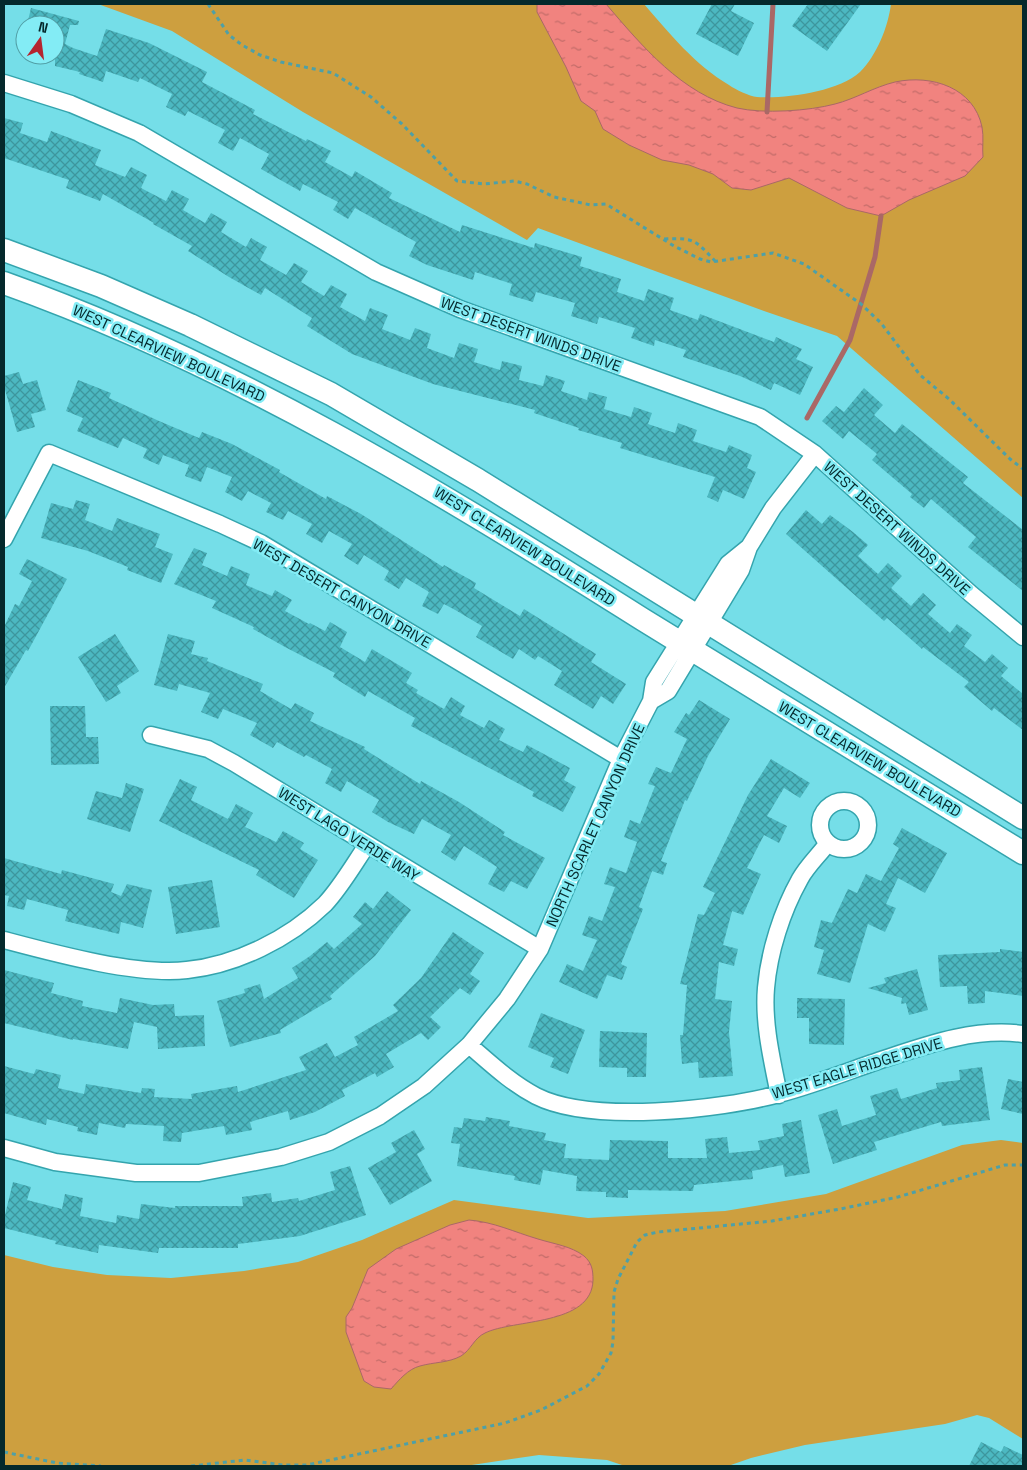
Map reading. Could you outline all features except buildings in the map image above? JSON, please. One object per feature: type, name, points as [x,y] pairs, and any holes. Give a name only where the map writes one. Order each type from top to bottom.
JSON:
[{"type":"street","name":"WEST DESERT WINDS DRIVE","points":[[4,83],[71,104],[139,133],[376,272],[412,290],[760,418],[816,454],[971,594],[1023,637]]},
{"type":"street","name":"WEST CLEARVIEW BOULEVARD","points":[[4,250],[101,286],[175,318],[281,367],[331,394],[478,480],[1023,818]]},
{"type":"street","name":"WEST CLEARVIEW BOULEVARD","points":[[4,283],[109,322],[235,381],[322,426],[466,509],[1023,853]]},
{"type":"street","name":"WEST DESERT CANYON DRIVE","points":[[4,539],[49,453],[261,543],[621,759]]},
{"type":"street","name":"NORTH SCARLET CANYON DRIVE","points":[[4,1148],[55,1162],[136,1173],[199,1173],[281,1157],[329,1142],[380,1116],[424,1086],[470,1045],[507,999],[540,949],[621,759],[651,700],[654,682],[685,645],[701,619],[741,570],[748,547],[773,508],[816,454]]},
{"type":"street","name":"WEST LAGO VERDE WAY","points":[[151,735],[208,749],[234,763],[540,949]]},
{"type":"street","points":[[779,1094],[770,1046],[766,989],[773,952],[786,908],[800,877],[828,843]]},
{"type":"street","points":[[4,940],[123,967],[155,970],[187,970],[243,957],[291,931],[326,903],[367,845]]},
{"type":"street","name":"WEST EAGLE RIDGE DRIVE","points":[[470,1045],[510,1078],[537,1096],[605,1112],[715,1105],[779,1094],[938,1042],[1004,1032],[1023,1034]]},
{"type":"path","points":[[208,4],[229,35],[242,45],[260,55],[281,62],[332,73],[371,97],[402,124],[457,181],[484,184],[514,182],[528,184],[554,197],[591,205],[606,204],[700,259],[716,262],[774,253],[804,264],[861,304],[881,323],[920,375],[949,398],[1010,459],[1023,469]]},
{"type":"path","points":[[663,239],[686,238],[696,242],[716,262]]},
{"type":"path","points":[[191,1466],[244,1460],[283,1465],[307,1465],[506,1423],[570,1396],[587,1386],[599,1374],[608,1358],[613,1342],[614,1292],[618,1279],[631,1252],[645,1236],[658,1232],[772,1222],[820,1213],[898,1197],[1005,1165],[1023,1165]]},
{"type":"path","points":[[4,1452],[57,1462],[101,1466]]},
{"type":"shaded area","points":[[98,4],[644,4],[683,48],[717,77],[746,94],[757,97],[782,97],[811,93],[839,85],[860,72],[872,57],[881,40],[891,4],[1023,4],[1023,498],[837,336],[538,228],[527,240],[303,112],[172,31]]},
{"type":"shaded area","points":[[1001,1140],[1023,1143],[1023,1439],[989,1418],[977,1415],[945,1424],[805,1445],[751,1458],[728,1466],[625,1466],[607,1460],[539,1455],[465,1466],[4,1466],[4,1255],[53,1267],[107,1275],[171,1278],[244,1271],[298,1262],[362,1240],[454,1200],[588,1218],[725,1211],[826,1194],[962,1145]]},
{"type":"water","points":[[537,4],[606,4],[649,52],[681,80],[698,92],[737,108],[760,111],[786,111],[812,108],[842,102],[895,82],[923,80],[937,82],[961,94],[970,102],[983,131],[983,157],[965,176],[909,200],[881,216],[847,208],[789,178],[751,190],[732,188],[713,174],[689,165],[662,160],[629,145],[603,129],[595,111],[581,101],[566,67],[537,12]]},
{"type":"water","points":[[469,1220],[495,1225],[568,1248],[584,1256],[589,1261],[592,1270],[593,1280],[589,1295],[580,1306],[566,1313],[485,1333],[461,1356],[451,1360],[416,1367],[404,1375],[391,1389],[374,1387],[364,1381],[346,1332],[346,1317],[352,1308],[368,1269],[396,1249],[450,1225]]},
{"type":"waterway","points":[[767,112],[773,4]]},
{"type":"waterway","points":[[807,418],[850,340],[875,257],[881,216]]}]
